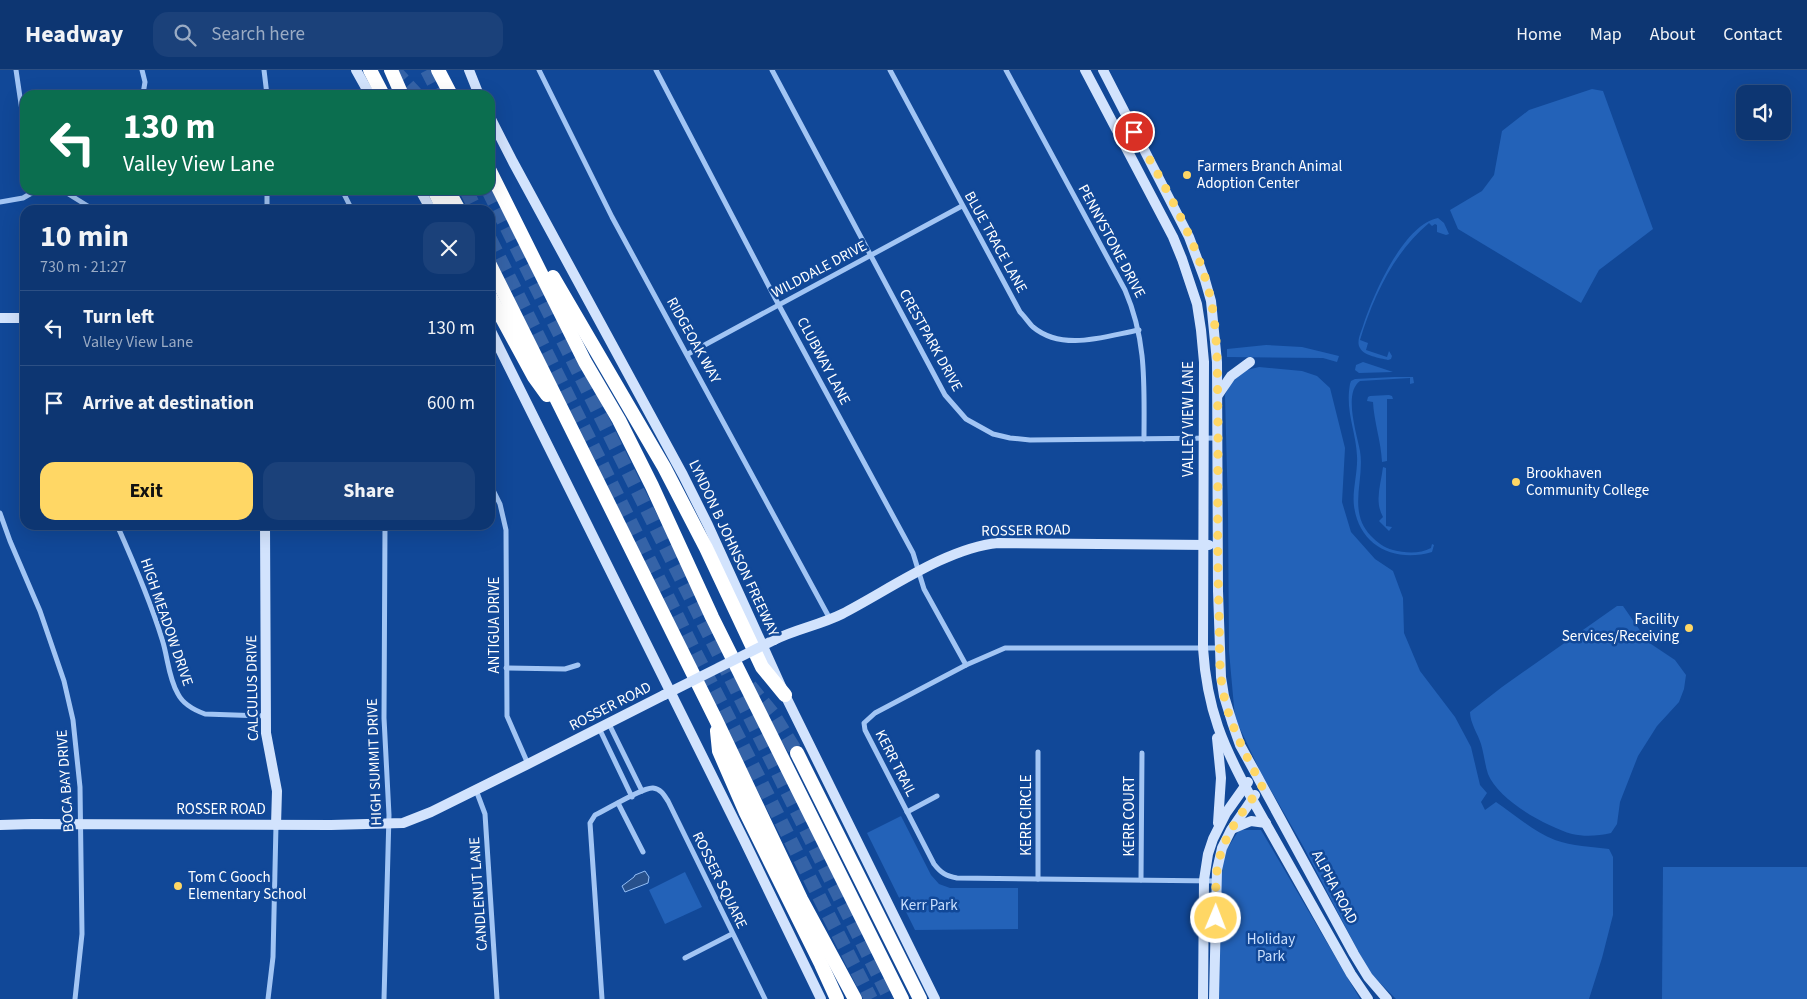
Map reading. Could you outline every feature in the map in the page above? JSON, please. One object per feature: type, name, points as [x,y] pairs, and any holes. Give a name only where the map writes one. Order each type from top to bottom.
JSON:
[{"type":"highway","points":[[370,70],[380,90]]},
{"type":"highway","points":[[391,70],[400,90]]},
{"type":"highway","points":[[438,70],[448,90]]},
{"type":"highway","points":[[495,181],[585,362],[627,436],[712,617],[902,999]]},
{"type":"highway","points":[[536,261],[553,278],[639,422],[702,540],[762,667],[785,695]]},
{"type":"highway","points":[[495,275],[716,720],[801,899],[855,999]]},
{"type":"highway","points":[[495,305],[534,377],[571,428]]},
{"type":"highway","points":[[716,720],[720,751],[746,812],[837,999]]},
{"type":"highway","points":[[797,753],[920,999]]},
{"type":"main road","points":[[356,70],[367,90]]},
{"type":"main road","points":[[469,70],[477,90]]},
{"type":"main road","name":"VALLEY VIEW LANE","points":[[1085,70],[1173,237],[1194,292],[1201,330],[1204,362],[1203,648],[1207,687],[1215,720],[1227,752],[1252,799]]},
{"type":"main road","name":"VALLEY VIEW LANE","points":[[1103,70],[1185,229],[1206,280],[1211,301],[1216,346],[1218,396],[1218,545],[1221,677],[1224,696],[1240,744],[1262,786]]},
{"type":"main road","name":"LYNDON B JOHNSON FREEWAY","points":[[495,127],[683,474],[785,695],[935,999]]},
{"type":"main road","points":[[1130,155],[1144,149]]},
{"type":"main road","points":[[0,318],[20,318]]},
{"type":"main road","points":[[495,339],[821,999]]},
{"type":"main road","points":[[1218,396],[1231,376],[1250,362]]},
{"type":"main road","name":"CALCULUS DRIVE","points":[[265,530],[266,733],[276,791],[276,824]]},
{"type":"main road","name":"ROSSER ROAD","points":[[0,826],[403,823],[476,790],[774,640],[830,619],[962,551],[986,544],[1218,545]]},
{"type":"main road","points":[[1215,720],[1222,778],[1216,833]]},
{"type":"main road","points":[[1203,999],[1204,880],[1208,854],[1226,812],[1256,774]]},
{"type":"main road","points":[[1214,999],[1216,881],[1220,854],[1231,830],[1262,786]]},
{"type":"main road","name":"ALPHA ROAD","points":[[1262,786],[1354,954],[1368,977],[1386,999]]},
{"type":"main road","name":"ALPHA ROAD","points":[[1252,799],[1350,974],[1368,999]]},
{"type":"main road","points":[[1231,830],[1251,821],[1266,823]]},
{"type":"street","points":[[16,70],[20,97]]},
{"type":"street","points":[[142,70],[146,82],[144,90]]},
{"type":"street","points":[[264,70],[266,90]]},
{"type":"street","name":"RIDGEOAK WAY","points":[[539,70],[612,217],[688,354],[830,619]]},
{"type":"street","name":"CLUBWAY LANE","points":[[656,70],[779,305],[913,552],[924,589],[966,665]]},
{"type":"street","name":"CRESTPARK DRIVE","points":[[772,70],[945,395],[966,419],[994,434],[1030,440],[1218,438]]},
{"type":"street","name":"BLUE TRACE LANE","points":[[890,70],[1020,312],[1034,328],[1050,336],[1068,341],[1093,339],[1139,330]]},
{"type":"street","name":"PENNYSTONE DRIVE","points":[[1006,70],[1134,310],[1144,364],[1144,439]]},
{"type":"street","points":[[0,202],[23,198],[28,195]]},
{"type":"street","points":[[69,195],[86,205]]},
{"type":"street","name":"WILDDALE DRIVE","points":[[688,354],[962,206]]},
{"type":"street","name":"ANTIGUA DRIVE","points":[[495,494],[500,504],[506,530],[507,716],[528,764]]},
{"type":"street","name":"BOCA BAY DRIVE","points":[[0,513],[40,612],[64,681],[73,720],[77,749],[81,824],[82,934],[75,999]]},
{"type":"street","name":"HIGH MEADOW DRIVE","points":[[120,530],[144,584],[163,641],[172,683],[178,695],[188,706],[205,714],[266,716]]},
{"type":"street","name":"HIGH SUMMIT DRIVE","points":[[384,999],[389,824],[384,718],[385,530]]},
{"type":"street","name":"KERR TRAIL","points":[[1216,881],[957,878],[947,876],[938,870],[934,864],[865,730],[864,723],[875,713],[997,650],[1013,647],[1220,648]]},
{"type":"street","points":[[506,668],[565,669],[578,665]]},
{"type":"street","points":[[602,999],[590,823],[595,815],[642,791],[604,726]]},
{"type":"street","points":[[604,726],[632,796]]},
{"type":"street","name":"KERR CIRCLE","points":[[1038,752],[1038,879]]},
{"type":"street","name":"KERR COURT","points":[[1142,752],[1142,880]]},
{"type":"street","name":"ROSSER SQUARE","points":[[642,791],[654,788],[664,794],[765,999]]},
{"type":"street","name":"CANDLENUT LANE","points":[[476,790],[485,814],[497,999]]},
{"type":"street","points":[[907,812],[937,796]]},
{"type":"street","points":[[618,803],[643,852]]},
{"type":"street","name":"CALCULUS DRIVE","points":[[268,999],[273,957],[276,824]]},
{"type":"street","points":[[685,958],[732,934]]},
{"type":"green space","points":[[1592,89],[1603,91],[1653,229],[1599,270],[1581,303],[1458,229],[1450,210],[1482,191],[1494,175],[1502,131],[1529,110]]},
{"type":"green space","points":[[1438,218],[1444,223],[1449,234],[1437,232],[1437,225],[1432,226],[1429,223],[1405,247],[1386,276],[1365,324],[1360,340],[1368,343],[1366,350],[1387,357],[1389,351],[1392,356],[1391,359],[1388,360],[1365,353],[1359,346],[1360,334],[1374,297],[1391,263],[1413,233],[1425,223]]},
{"type":"green space","points":[[1266,345],[1302,347],[1339,356],[1337,362],[1323,358],[1227,357],[1227,349]]},
{"type":"green space","points":[[1363,362],[1393,372],[1359,373],[1355,370],[1356,365]]},
{"type":"green space","points":[[1259,367],[1302,371],[1317,376],[1330,388],[1345,448],[1342,502],[1351,532],[1375,559],[1393,571],[1403,598],[1404,633],[1420,671],[1455,717],[1471,747],[1480,785],[1487,793],[1481,802],[1485,810],[1496,802],[1547,837],[1575,845],[1609,849],[1613,857],[1613,915],[1589,999],[1396,999],[1369,972],[1303,846],[1260,771],[1235,718],[1229,651],[1225,395],[1235,373]]},
{"type":"green space","points":[[1413,377],[1414,383],[1410,384],[1410,378],[1360,381],[1352,395],[1352,414],[1361,462],[1358,506],[1364,526],[1373,538],[1387,548],[1412,552],[1427,550],[1431,548],[1432,544],[1434,545],[1432,552],[1418,555],[1392,553],[1371,541],[1363,532],[1357,520],[1354,506],[1357,456],[1349,403],[1350,384],[1355,379]]},
{"type":"green space","points":[[1389,395],[1393,399],[1387,399],[1387,461],[1382,462],[1373,402],[1367,401],[1370,396]]},
{"type":"green space","points":[[1383,467],[1386,468],[1386,526],[1392,527],[1389,531],[1379,521],[1383,517],[1380,511],[1379,499]]},
{"type":"green space","points":[[1617,606],[1623,606],[1648,642],[1675,660],[1686,675],[1684,689],[1679,702],[1657,726],[1638,756],[1620,802],[1617,824],[1611,833],[1592,836],[1577,835],[1537,819],[1502,794],[1488,774],[1481,744],[1470,712],[1502,687]]},
{"type":"green space","name":"Kerr Park","points":[[901,816],[931,875],[939,884],[950,888],[1018,888],[1018,929],[915,930],[867,833]]},
{"type":"green space","name":"Holiday Park","points":[[1239,830],[1261,830],[1360,999],[1219,999],[1221,870],[1227,849]]},
{"type":"green space","points":[[1663,867],[1807,867],[1807,999],[1662,999]]},
{"type":"green space","points":[[685,872],[702,907],[665,924],[649,890]]},
{"type":"shaded area","points":[[645,871],[649,877],[648,883],[625,892],[622,886],[635,875]]},
{"type":"tunnel","points":[[394,70],[412,90]]},
{"type":"tunnel","points":[[427,70],[437,90]]},
{"type":"tunnel","points":[[468,195],[474,205]]},
{"type":"tunnel","points":[[490,195],[890,999]]},
{"type":"tunnel","points":[[495,249],[692,646],[871,999]]},
{"type":"tunnel","points":[[750,686],[773,714],[797,753]]},
{"type":"place","name":"Farmers Branch Animal Adoption Center","points":[[1187,175]]},
{"type":"place","name":"Brookhaven Community College","points":[[1516,482]]},
{"type":"place","name":"Facility Services/Receiving","points":[[1689,628]]},
{"type":"place","name":"Tom C Gooch Elementary School","points":[[178,886]]},
{"type":"route","points":[[1134,132],[1189,237],[1206,280],[1215,333],[1221,677],[1224,696],[1240,744],[1262,786],[1237,819],[1222,848],[1216,881],[1216,918]]}]
